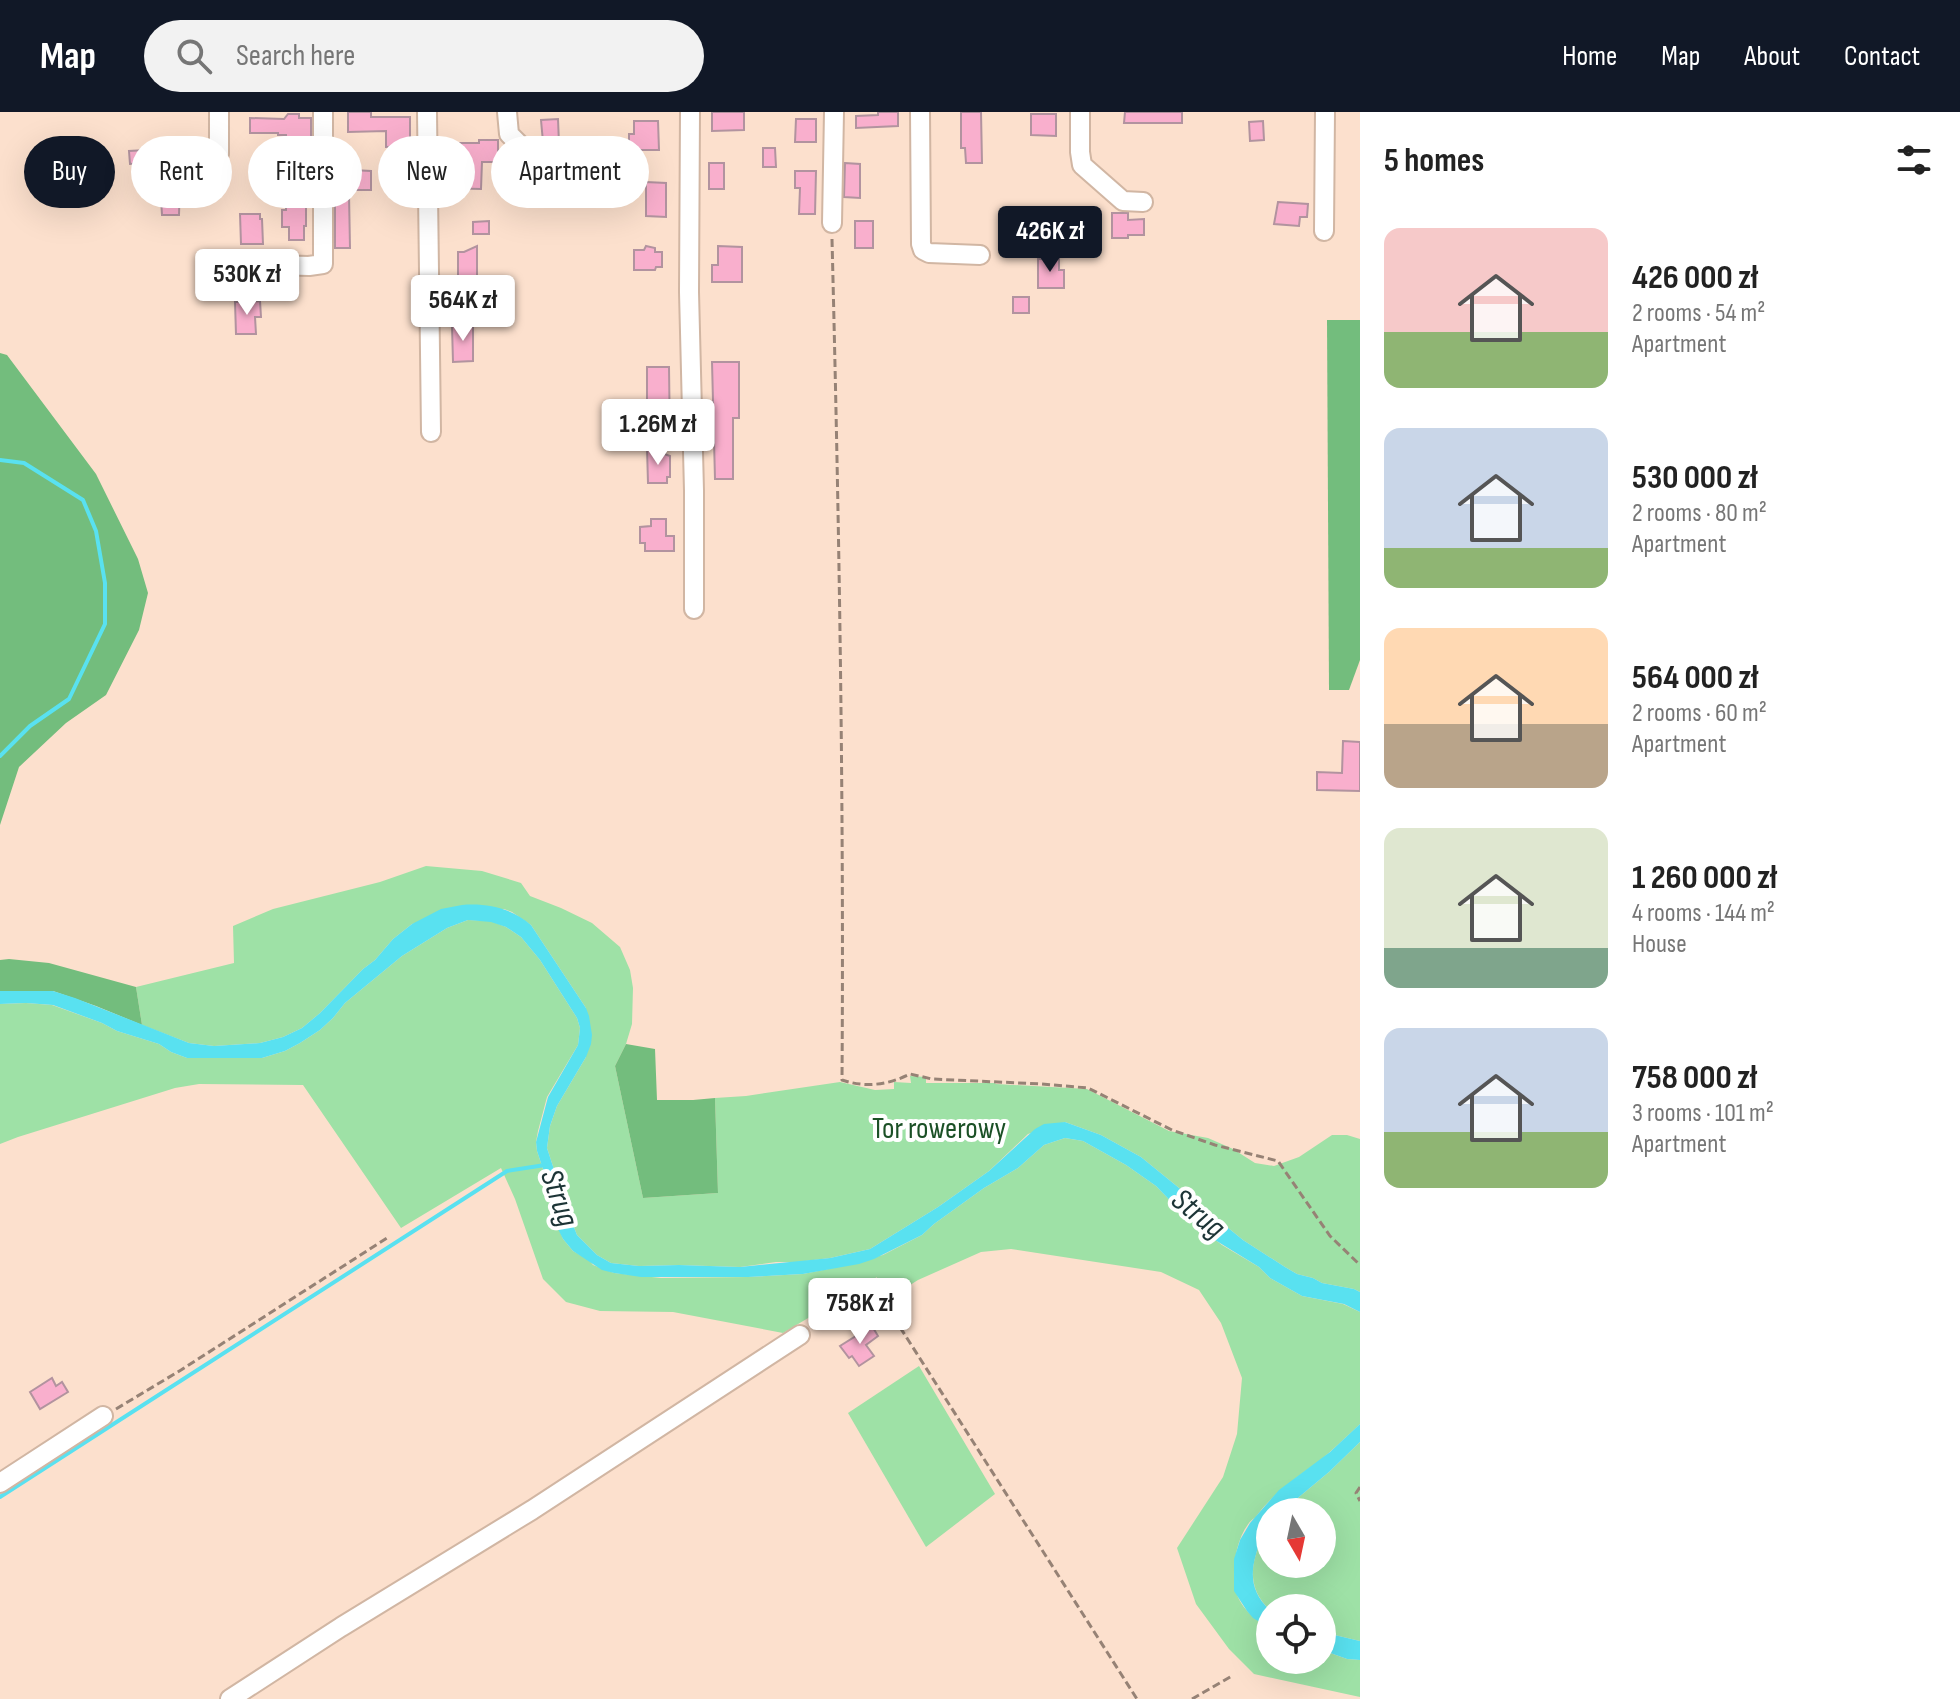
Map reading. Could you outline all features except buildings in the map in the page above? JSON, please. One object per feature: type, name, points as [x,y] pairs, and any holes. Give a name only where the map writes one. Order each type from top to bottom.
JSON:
[{"type":"street","points":[[219,112],[219,136]]},
{"type":"street","points":[[271,265],[323,264],[323,112]]},
{"type":"street","points":[[427,112],[431,432]]},
{"type":"street","points":[[507,112],[511,136]]},
{"type":"street","points":[[690,112],[689,292],[694,609]]},
{"type":"street","points":[[832,223],[834,112]]},
{"type":"street","points":[[920,112],[923,250],[929,253],[980,255]]},
{"type":"street","points":[[1080,112],[1082,165],[1123,201],[1143,202]]},
{"type":"street","points":[[1324,231],[1325,112]]},
{"type":"street","points":[[230,1699],[532,1510],[800,1335]]},
{"type":"street","points":[[0,1483],[103,1416]]},
{"type":"path","points":[[832,223],[843,883],[842,1080],[855,1084],[893,1083],[910,1074],[932,1079],[1088,1088],[1172,1130],[1278,1161],[1330,1236],[1360,1265]]},
{"type":"path","points":[[103,1416],[181,1370],[387,1238]]},
{"type":"path","points":[[800,1335],[875,1288],[1137,1699]]},
{"type":"path","points":[[1360,1487],[1356,1493],[1360,1501]]},
{"type":"path","points":[[1192,1699],[1232,1676]]},
{"type":"green space","points":[[1327,320],[1360,320],[1360,660],[1349,690],[1329,690]]},
{"type":"green space","points":[[0,353],[7,355],[96,474],[138,559],[148,593],[139,630],[106,695],[66,723],[19,767],[0,825]]},
{"type":"green space","name":"Tor rowerowy","points":[[426,866],[482,871],[521,883],[530,896],[592,923],[620,947],[630,970],[633,988],[632,1024],[615,1066],[643,1198],[718,1193],[715,1098],[840,1082],[875,1090],[894,1089],[894,1082],[911,1083],[910,1076],[926,1077],[926,1083],[995,1083],[1087,1089],[1169,1131],[1208,1138],[1255,1163],[1274,1166],[1299,1157],[1332,1135],[1360,1139],[1360,1292],[1297,1274],[1243,1240],[1141,1157],[1101,1135],[1065,1122],[1028,1134],[989,1171],[870,1249],[830,1258],[740,1267],[611,1263],[597,1255],[577,1235],[547,1148],[557,1106],[586,1057],[586,1008],[531,925],[504,909],[412,924],[393,939],[320,1013],[302,1028],[283,1037],[260,1043],[214,1046],[189,1043],[142,1025],[136,987],[234,963],[233,926],[273,909],[380,882]]},
{"type":"green space","points":[[468,920],[491,921],[521,937],[540,960],[577,1018],[580,1028],[578,1045],[547,1097],[536,1142],[563,1239],[573,1251],[593,1265],[614,1273],[661,1278],[748,1277],[803,1274],[883,1255],[922,1235],[984,1188],[1018,1168],[1044,1145],[1065,1138],[1083,1141],[1126,1165],[1156,1186],[1186,1217],[1222,1245],[1259,1267],[1270,1278],[1302,1296],[1343,1304],[1360,1312],[1360,1424],[1273,1498],[1256,1498],[1256,1516],[1249,1523],[1237,1548],[1234,1575],[1240,1600],[1256,1619],[1256,1674],[1336,1674],[1336,1655],[1360,1660],[1360,1697],[1254,1674],[1229,1649],[1196,1604],[1177,1548],[1223,1477],[1237,1434],[1242,1378],[1221,1323],[1199,1290],[1161,1272],[1011,1249],[981,1252],[918,1280],[874,1308],[873,1292],[877,1277],[783,1333],[673,1312],[600,1311],[566,1302],[543,1279],[501,1168],[401,1228],[303,1085],[199,1084],[175,1088],[0,1144],[0,1004],[52,1005],[159,1044],[187,1058],[262,1058],[285,1051],[320,1030],[345,1003],[402,956],[447,928]]},
{"type":"green space","points":[[0,960],[49,963],[136,987],[142,1025],[53,991],[0,991]]},
{"type":"green space","points":[[626,1044],[655,1049],[657,1100],[715,1098],[718,1193],[643,1198],[615,1066]]},
{"type":"green space","points":[[919,1366],[995,1494],[926,1547],[848,1413]]},
{"type":"green space","points":[[1360,1442],[1360,1641],[1336,1635],[1336,1594],[1258,1594],[1253,1579],[1256,1554],[1256,1578],[1336,1578],[1336,1498],[1298,1498]]},
{"type":"water","name":"Strug","points":[[462,905],[499,908],[516,914],[531,925],[586,1008],[591,1044],[557,1106],[547,1148],[577,1235],[597,1255],[611,1263],[740,1267],[830,1258],[870,1249],[989,1171],[1035,1129],[1044,1124],[1065,1122],[1101,1135],[1141,1157],[1243,1240],[1297,1274],[1360,1292],[1360,1312],[1344,1304],[1302,1296],[1270,1278],[1259,1267],[1215,1240],[1186,1217],[1156,1186],[1126,1165],[1083,1141],[1065,1138],[1044,1145],[1018,1168],[984,1188],[922,1235],[859,1264],[803,1274],[748,1277],[641,1277],[602,1270],[573,1251],[563,1239],[536,1142],[548,1097],[578,1045],[580,1028],[577,1018],[540,960],[521,937],[491,922],[468,920],[447,928],[402,956],[345,1003],[320,1030],[285,1051],[262,1058],[187,1058],[159,1044],[53,1005],[0,1004],[0,991],[53,991],[189,1043],[214,1046],[260,1043],[302,1028],[412,924],[441,909]]},
{"type":"water","points":[[1360,1424],[1360,1442],[1329,1472],[1298,1498],[1272,1498],[1279,1490],[1330,1452]]},
{"type":"water","points":[[1256,1516],[1253,1576],[1258,1594],[1256,1620],[1234,1591],[1234,1559]]},
{"type":"water","points":[[1336,1635],[1360,1641],[1360,1660],[1336,1655]]},
{"type":"waterway","points":[[0,460],[24,463],[83,500],[96,531],[105,583],[105,624],[69,699],[30,726],[0,756]]},
{"type":"waterway","name":"Strug","points":[[0,1497],[507,1171],[545,1165]]}]
